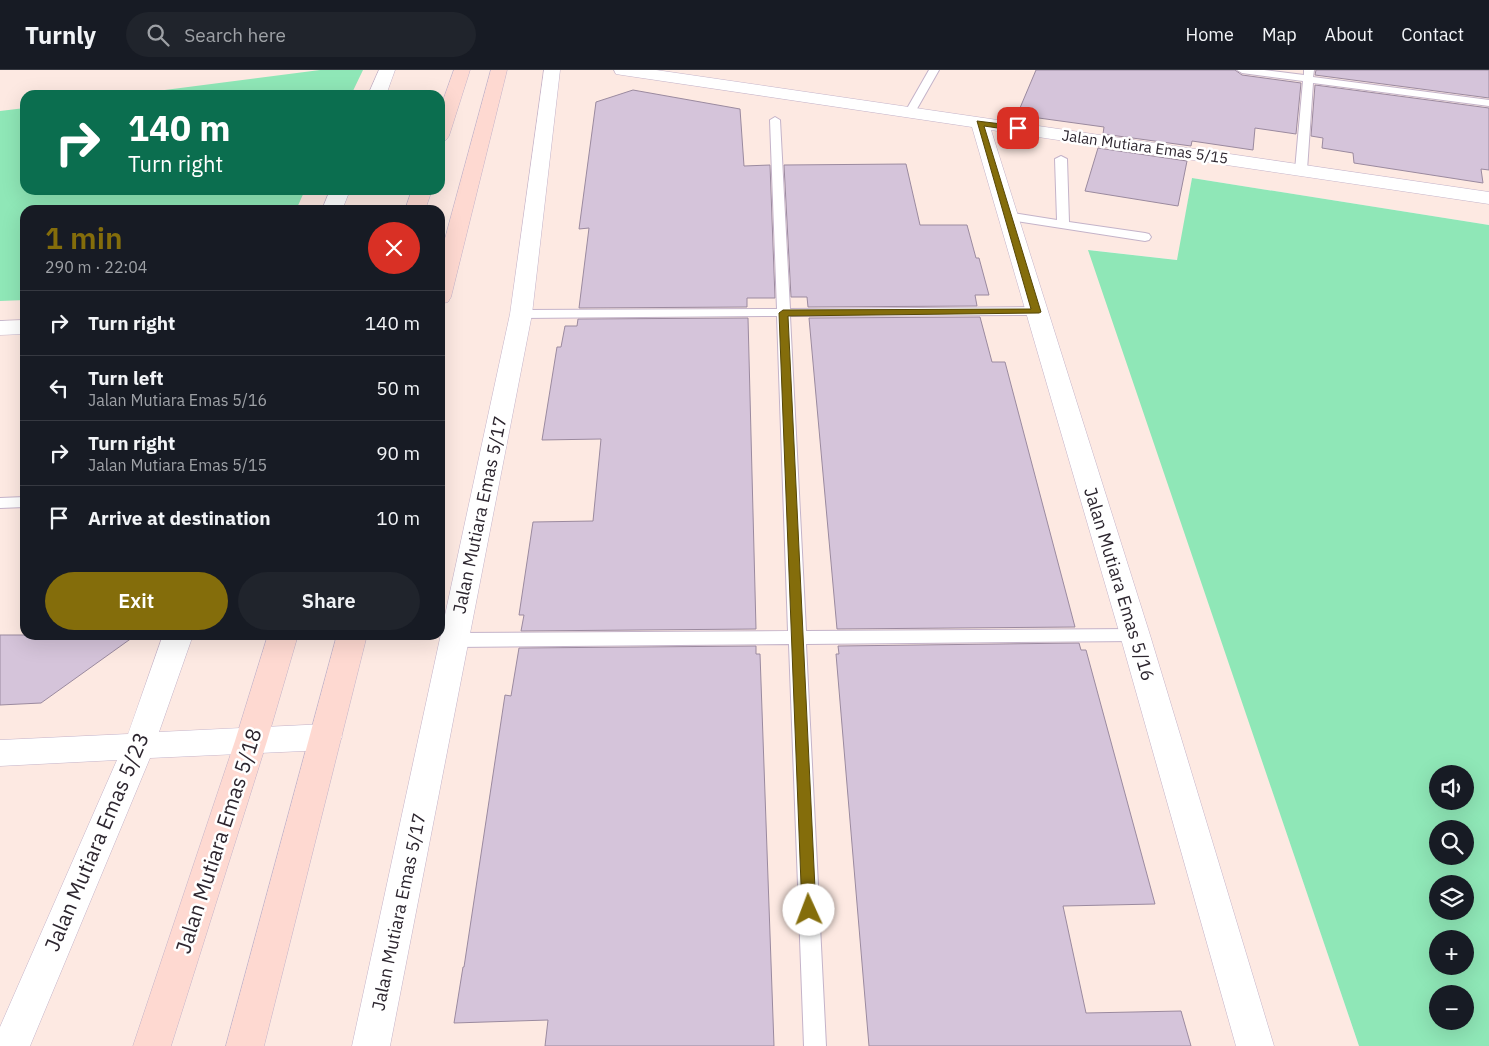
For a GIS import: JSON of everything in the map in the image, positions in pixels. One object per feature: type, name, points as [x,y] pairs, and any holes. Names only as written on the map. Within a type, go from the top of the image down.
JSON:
[{"type":"street","points":[[379,90],[387,70]]},
{"type":"street","points":[[445,121],[462,70]]},
{"type":"street","points":[[445,277],[499,70]]},
{"type":"street","name":"Jalan Mutiara Emas 5/17","points":[[371,1046],[521,314],[552,70]]},
{"type":"street","name":"Jalan Mutiara Emas 5/15","points":[[622,70],[1489,198]]},
{"type":"street","name":"Jalan Mutiara Emas 5/16","points":[[980,123],[1135,635],[1255,1046]]},
{"type":"street","points":[[0,328],[20,327]]},
{"type":"street","name":"Jalan Mutiara Emas 5/23","points":[[11,1046],[139,746],[176,640]]},
{"type":"street","name":"Jalan Mutiara Emas 5/18","points":[[152,1046],[251,741],[281,640]]},
{"type":"street","points":[[245,1046],[351,640]]},
{"type":"street","points":[[0,753],[326,737]]},
{"type":"lane","points":[[910,112],[934,70]]},
{"type":"lane","points":[[1242,70],[1309,74],[1489,102]]},
{"type":"lane","points":[[1301,170],[1309,74]]},
{"type":"lane","points":[[775,120],[815,1046]]},
{"type":"lane","points":[[1061,159],[1063,224]]},
{"type":"lane","points":[[1008,216],[1146,237]]},
{"type":"lane","points":[[521,314],[1036,312]]},
{"type":"lane","points":[[0,503],[20,502]]},
{"type":"lane","points":[[454,640],[1135,635]]},
{"type":"shaded area","points":[[0,70],[1489,70],[1489,225],[1192,178],[1178,260],[1089,250],[1359,1046],[0,1046]]},
{"type":"green space","points":[[320,70],[363,70],[353,90],[165,90]]},
{"type":"green space","points":[[20,109],[20,195],[303,195],[298,205],[20,205],[20,300],[0,301],[0,111]]},
{"type":"green space","points":[[1192,178],[1489,225],[1489,1046],[1359,1046],[1088,250],[1177,260]]},
{"type":"building","points":[[1036,70],[1235,70],[1242,75],[1301,83],[1296,134],[1255,128],[1253,150],[1192,141],[1191,146],[1103,134],[1104,127],[1017,115]]},
{"type":"building","points":[[1316,70],[1489,70],[1489,98],[1315,75]]},
{"type":"building","points":[[1315,85],[1489,108],[1489,170],[1481,169],[1483,183],[1354,163],[1353,153],[1322,148],[1323,138],[1311,136]]},
{"type":"building","points":[[633,90],[740,109],[744,166],[770,165],[775,298],[747,298],[747,307],[579,308],[589,228],[579,229],[596,102]]},
{"type":"building","points":[[1098,148],[1187,161],[1178,206],[1085,191]]},
{"type":"building","points":[[906,164],[920,225],[967,225],[976,258],[979,258],[989,295],[975,295],[977,306],[808,307],[807,297],[791,297],[784,165]]},
{"type":"building","points":[[980,317],[992,362],[1005,362],[1075,627],[837,629],[809,318]]},
{"type":"building","points":[[748,318],[756,629],[521,631],[524,615],[519,615],[533,522],[593,521],[601,439],[542,440],[557,347],[561,347],[565,326],[577,326],[578,319]]},
{"type":"building","points":[[0,635],[20,635],[20,640],[129,640],[41,703],[0,705]]},
{"type":"building","points":[[1079,643],[1081,650],[1086,650],[1155,904],[1063,906],[1086,1013],[1181,1011],[1191,1046],[869,1046],[836,654],[839,654],[838,646]]},
{"type":"building","points":[[756,646],[756,654],[760,654],[774,1046],[545,1046],[548,1020],[454,1023],[505,695],[511,696],[519,648]]},
{"type":"route","points":[[809,910],[783,313],[1036,312],[980,123],[1018,128]]}]
